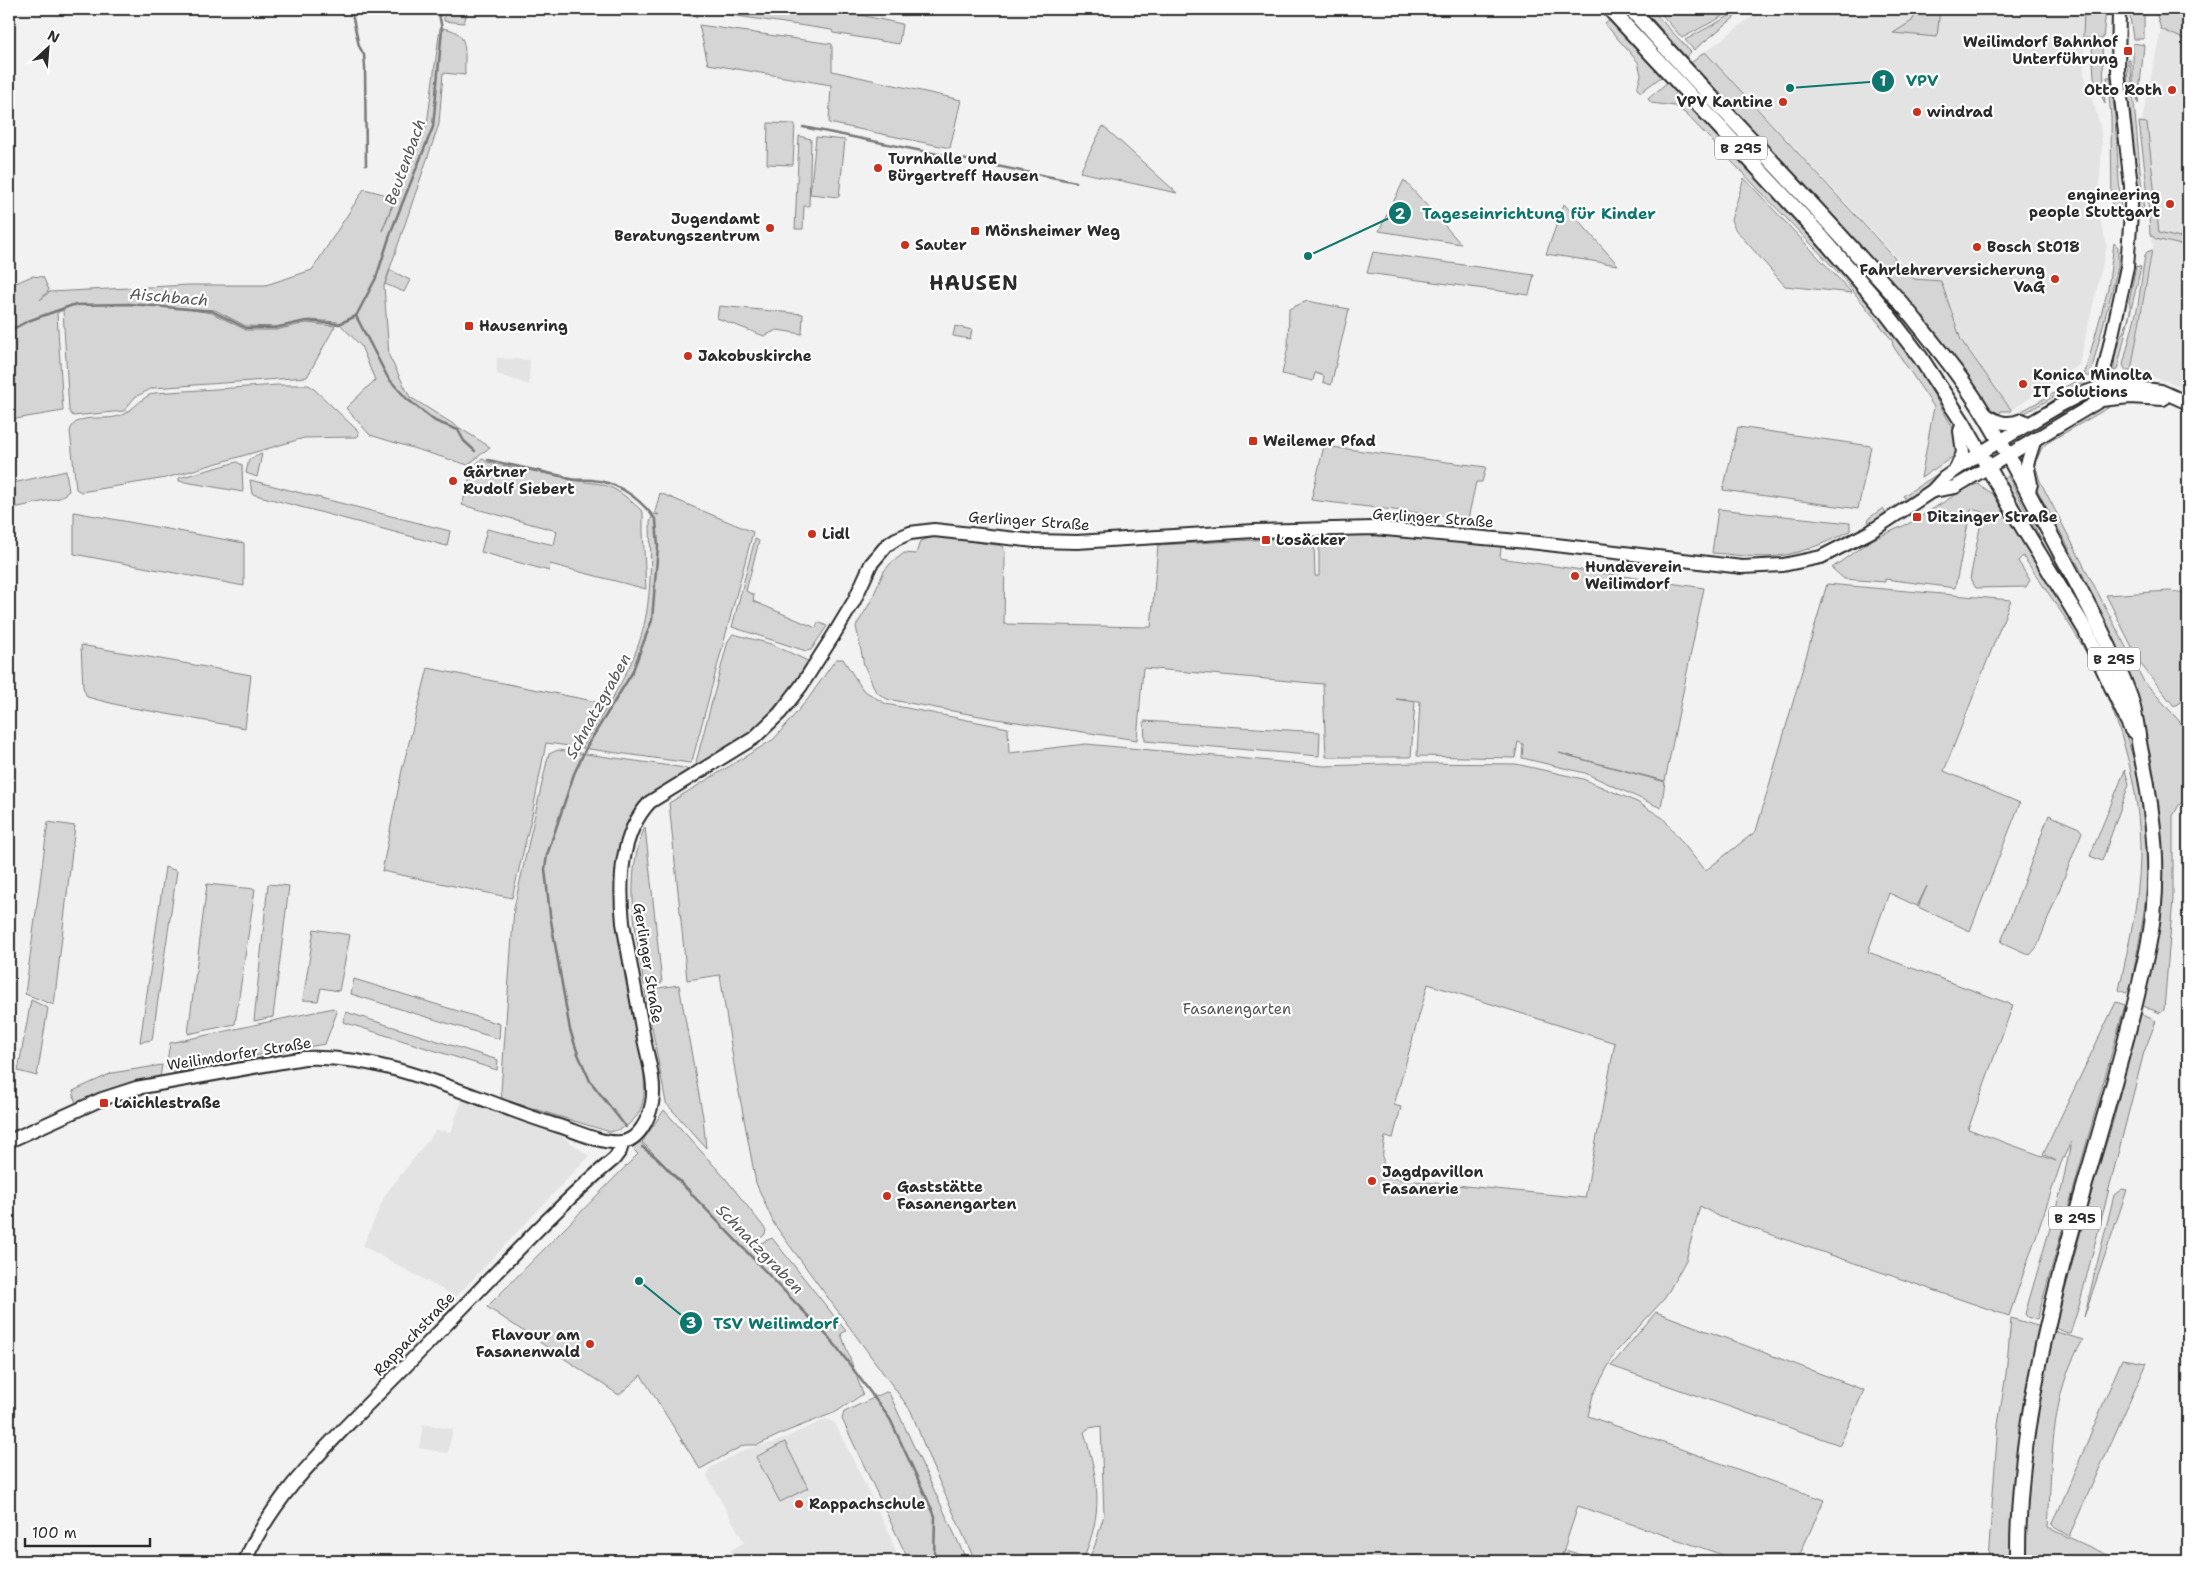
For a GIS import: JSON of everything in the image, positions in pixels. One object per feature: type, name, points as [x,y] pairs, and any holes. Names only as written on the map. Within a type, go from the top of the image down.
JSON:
[{"type":"main road","name":"B 295","points":[[1610,9],[1746,154],[1878,302],[1920,357],[1963,423],[2085,629],[2139,741]]},
{"type":"main road","name":"B 295","points":[[1630,9],[1828,222],[1916,321],[1985,414],[2101,631],[2121,676],[2137,721],[2153,816],[2156,863],[2153,920],[2140,982],[2073,1227],[2038,1364],[2023,1454],[2018,1561]]},
{"type":"main road","points":[[1640,9],[1652,33]]},
{"type":"main road","points":[[2119,9],[2118,71],[2131,186],[2131,213],[2126,266],[2101,394],[2186,402]]},
{"type":"main road","name":"Gerlinger Straße","points":[[623,1142],[630,1140],[640,1132],[652,1102],[650,1070],[622,923],[620,899],[622,871],[633,825],[640,812],[650,802],[727,757],[754,738],[780,713],[801,686],[833,636],[854,601],[871,564],[887,545],[896,539],[910,533],[934,530],[1026,540],[1078,542],[1254,532],[1374,528],[1539,543],[1708,563],[1762,567],[1790,564],[1829,553],[1884,524],[1932,491],[1944,478],[2029,423],[2069,401],[2101,394]]},
{"type":"main road","name":"Gerlinger Straße","points":[[1932,491],[1955,487],[1989,468],[2101,394]]},
{"type":"main road","points":[[1985,414],[1997,422],[2005,424],[2022,420],[2029,423]]},
{"type":"main road","points":[[1955,471],[1963,453],[1964,446],[1960,431],[1963,423]]},
{"type":"main road","points":[[2028,494],[2031,484],[2027,464],[2035,438]]},
{"type":"main road","name":"Weilimdorfer Straße","points":[[9,1141],[94,1102],[136,1088],[304,1058],[328,1057],[361,1061],[391,1068],[447,1085],[547,1123],[611,1142],[623,1142]]},
{"type":"main road","name":"Rappachstraße","points":[[245,1561],[253,1543],[270,1515],[288,1490],[325,1448],[551,1215],[614,1159],[620,1151],[623,1142]]},
{"type":"shaded area","points":[[1762,9],[2084,9],[2084,73],[2100,125],[2102,144],[2098,210],[2107,246],[2079,365],[2012,410],[1962,340],[1946,300],[1943,281],[1915,277],[1705,52]]},
{"type":"shaded area","points":[[2165,9],[2188,9],[2188,20]]},
{"type":"shaded area","points":[[2161,29],[2188,41],[2188,390],[2167,381],[2131,371],[2153,250],[2149,170],[2142,120]]},
{"type":"shaded area","points":[[497,358],[530,360],[529,385],[497,374]]},
{"type":"shaded area","points":[[463,1096],[558,1133],[589,1156],[456,1297],[363,1246],[385,1195],[436,1130],[451,1132]]},
{"type":"shaded area","name":"Rappachschule","points":[[826,1419],[835,1423],[889,1533],[899,1561],[738,1561],[730,1551],[744,1542],[707,1476],[710,1468],[744,1450],[776,1442]]},
{"type":"shaded area","points":[[423,1424],[453,1429],[448,1453],[419,1448]]},
{"type":"green space","points":[[444,9],[468,9],[464,23],[444,21]]},
{"type":"green space","points":[[639,9],[832,9],[902,24],[899,44],[833,33],[832,30],[696,10],[697,17]]},
{"type":"green space","points":[[1643,9],[1651,9],[1691,52],[1686,57]]},
{"type":"green space","points":[[1657,9],[1717,9],[1724,10],[1727,14],[1682,38]]},
{"type":"green space","points":[[1918,9],[1940,9],[1937,37],[1893,33],[1912,21]]},
{"type":"green space","points":[[2084,9],[2106,9],[2103,39],[2083,38]]},
{"type":"green space","points":[[2129,9],[2144,9],[2144,39],[2133,39]]},
{"type":"green space","points":[[2155,9],[2165,9],[2188,20],[2188,41],[2161,29]]},
{"type":"green space","points":[[1731,15],[1735,17],[1694,50],[1685,40]]},
{"type":"green space","points":[[1611,19],[1665,74],[1641,92],[1637,89],[1641,75],[1638,62],[1605,24]]},
{"type":"green space","points":[[699,25],[832,44],[832,71],[961,100],[950,148],[829,123],[831,85],[708,64]]},
{"type":"green space","points":[[440,28],[457,33],[461,37],[465,50],[465,75],[443,73],[439,124],[384,286],[389,356],[410,397],[490,447],[468,465],[370,435],[346,408],[375,380],[361,346],[338,322],[310,320],[275,327],[246,326],[215,310],[180,308],[212,313],[246,330],[276,330],[306,323],[335,326],[307,377],[153,388],[135,397],[124,411],[73,416],[69,411],[63,310],[57,313],[63,411],[9,420],[9,286],[32,276],[43,277],[49,290],[40,300],[49,292],[189,285],[266,285],[312,270],[364,189],[395,197],[382,231],[427,124]]},
{"type":"green space","points":[[2133,43],[2144,45],[2138,104],[2133,81]]},
{"type":"green space","points":[[2092,44],[2102,44],[2105,104],[2094,77]]},
{"type":"green space","points":[[1705,52],[1914,279],[1941,281],[1961,340],[2012,411],[2001,411],[1998,417],[1991,413],[1701,81],[1691,63]]},
{"type":"green space","points":[[2128,59],[2130,60],[2144,212],[2138,211],[2127,85]]},
{"type":"green space","points":[[2107,77],[2111,77],[2121,212],[2112,212],[2111,117]]},
{"type":"green space","points":[[1670,80],[1849,276],[1910,354],[1956,433],[1958,457],[1954,456],[1921,478],[1934,407],[1893,346],[1892,340],[1837,271],[1686,114],[1675,106],[1651,103],[1648,99]]},
{"type":"green space","points":[[2139,122],[2147,123],[2159,233],[2180,238],[2183,229],[2188,232],[2187,241],[2181,245],[2156,239],[2150,234],[2147,187]]},
{"type":"green space","points":[[768,123],[795,124],[793,165],[767,164]]},
{"type":"green space","points":[[1103,126],[1177,193],[1080,172]]},
{"type":"green space","points":[[799,136],[811,139],[809,206],[804,206],[803,229],[795,229]]},
{"type":"green space","points":[[816,137],[845,140],[839,197],[810,194]]},
{"type":"green space","points":[[1744,178],[1852,293],[1785,286],[1735,229],[1731,220]]},
{"type":"green space","points":[[1404,180],[1461,244],[1379,231]]},
{"type":"green space","points":[[1564,204],[1618,265],[1546,254]]},
{"type":"green space","points":[[2114,243],[2118,247],[2118,267],[2090,376],[2084,376],[2108,289]]},
{"type":"green space","points":[[2152,250],[2131,371],[2126,371],[2123,365],[2138,305],[2145,255]]},
{"type":"green space","points":[[1373,252],[1534,275],[1529,295],[1367,273]]},
{"type":"green space","points":[[2136,266],[2141,267],[2117,370],[2114,371],[2117,347],[2130,312],[2129,302]]},
{"type":"green space","points":[[390,270],[410,280],[404,292],[385,284]]},
{"type":"green space","points":[[1307,301],[1349,309],[1331,385],[1323,382],[1324,376],[1315,373],[1313,381],[1282,374],[1288,346],[1289,309]]},
{"type":"green space","points":[[719,306],[803,314],[802,334],[777,330],[764,336],[717,318]]},
{"type":"green space","points":[[955,326],[972,330],[970,339],[953,336]]},
{"type":"green space","points":[[2087,381],[2084,385],[2075,385],[2023,414],[2022,411],[2074,382]]},
{"type":"green space","points":[[278,385],[308,385],[312,387],[358,431],[359,435],[357,437],[304,438],[166,478],[81,492],[76,489],[70,431],[77,422],[89,418],[109,418],[121,415],[154,393]]},
{"type":"green space","points":[[2087,397],[2088,400],[2017,444],[2016,442]]},
{"type":"green space","points":[[2120,401],[2047,443],[2042,448],[2037,459],[2033,458],[2039,443],[2098,408]]},
{"type":"green space","points":[[1738,427],[1871,446],[1858,509],[1723,490]]},
{"type":"green space","points":[[1324,446],[1486,467],[1482,482],[1476,482],[1468,519],[1311,500]]},
{"type":"green space","points":[[262,454],[257,477],[246,473],[249,459]]},
{"type":"green space","points":[[482,458],[487,462],[604,485],[625,496],[643,512],[646,589],[550,564],[549,571],[481,552],[487,529],[554,545],[557,531],[462,505],[473,467]]},
{"type":"green space","points":[[237,462],[242,465],[243,492],[179,481],[179,478]]},
{"type":"green space","points":[[1955,463],[1950,470],[1907,501],[1903,496]]},
{"type":"green space","points":[[2030,464],[2035,464],[2040,481],[2143,680],[2188,731],[2188,797],[2179,805],[2173,816],[2173,899],[2164,1010],[2160,1013],[2141,1005],[2151,966],[2161,888],[2159,810],[2145,733],[2125,672],[2099,616],[2082,573],[2032,480]]},
{"type":"green space","points":[[66,471],[69,491],[60,498],[9,509],[9,484]]},
{"type":"green space","points":[[2008,476],[2058,572],[2081,606],[2104,651],[2002,481]]},
{"type":"green space","points":[[250,480],[450,531],[447,546],[252,494]]},
{"type":"green space","points":[[1978,484],[1996,496],[2075,624],[2098,668],[2118,713],[2134,760],[2144,809],[2148,875],[2130,990],[2126,993],[2119,990],[2135,908],[2140,858],[2139,830],[2132,775],[2116,721],[2095,669],[2075,633],[2023,556],[2018,561],[2030,580],[2026,587],[1976,588],[1970,579],[1983,512],[1971,509],[1955,588],[1885,579],[1885,582],[1844,579],[1832,568],[1871,540],[1910,523],[1968,487]]},
{"type":"green space","points":[[660,493],[753,532],[690,763],[582,748],[622,682],[640,640],[649,596],[650,522],[653,514],[659,515],[655,512]]},
{"type":"green space","points":[[1883,508],[1887,515],[1876,522],[1868,522],[1869,518]]},
{"type":"green space","points":[[1718,509],[1850,523],[1850,531],[1810,548],[1777,556],[1759,557],[1712,553]]},
{"type":"green space","points":[[74,512],[244,543],[244,586],[74,554]]},
{"type":"green space","points":[[1431,532],[1502,539],[1500,558],[1704,588],[1665,781],[1559,753],[1665,782],[1661,808],[1585,773],[1522,758],[1523,744],[1518,742],[1515,758],[1417,756],[1420,701],[1396,699],[1415,702],[1411,757],[1326,757],[1323,684],[1143,668],[1137,740],[996,719],[887,699],[876,692],[864,665],[856,626],[870,603],[884,571],[890,564],[904,553],[916,554],[920,541],[934,537],[1003,546],[1005,552],[1004,624],[1151,627],[1158,545],[1311,537],[1314,541],[1315,576],[1319,576],[1319,539],[1322,535]]},
{"type":"green space","points":[[755,539],[759,541],[746,591],[754,595],[753,601],[816,628],[818,622],[827,626],[811,650],[806,651],[732,627]]},
{"type":"green space","name":"Fasanengarten","points":[[1827,584],[2011,600],[1944,771],[2020,803],[1970,931],[1918,907],[1927,886],[1917,906],[1889,893],[1868,952],[2013,1005],[1968,1129],[2056,1161],[2043,1154],[2116,1002],[2125,1005],[2037,1320],[2027,1317],[2025,1314],[2062,1187],[2071,1142],[2061,1163],[2009,1316],[1720,1217],[1700,1206],[1686,1260],[1665,1298],[1615,1353],[1593,1395],[1588,1416],[1824,1500],[1797,1561],[1741,1561],[1578,1506],[1560,1561],[1088,1561],[1104,1515],[1101,1426],[1089,1428],[1084,1432],[1093,1466],[1097,1497],[1094,1527],[1082,1561],[975,1561],[931,1463],[911,1411],[774,1224],[756,1183],[735,1071],[720,975],[687,980],[669,803],[774,739],[808,699],[836,659],[843,659],[863,690],[886,704],[1008,728],[1009,753],[1086,744],[1324,766],[1414,763],[1516,764],[1583,779],[1637,802],[1663,818],[1705,871],[1756,831]],"holes":[[[1428,984],[1615,1043],[1585,1198],[1396,1179],[1384,1165],[1385,1137],[1393,1138],[1401,1107],[1394,1105]]]},
{"type":"green space","points":[[2169,591],[2188,593],[2188,686],[2182,701],[2174,706],[2140,663],[2106,595]]},
{"type":"green space","points":[[733,634],[771,644],[808,661],[791,688],[753,732],[698,766],[696,762],[728,641]]},
{"type":"green space","points":[[81,645],[251,675],[245,728],[122,706],[87,697],[83,687]]},
{"type":"green space","points":[[428,668],[603,703],[577,747],[546,743],[532,815],[512,898],[382,871],[402,770]]},
{"type":"green space","points":[[1144,721],[1320,732],[1319,756],[1145,741]]},
{"type":"green space","points":[[558,750],[685,768],[690,772],[661,787],[642,802],[624,832],[617,859],[615,889],[617,920],[642,1062],[644,1097],[640,1111],[634,1120],[621,1129],[610,1132],[502,1099],[514,908],[547,761],[549,754]]},
{"type":"green space","points":[[2125,770],[2129,784],[2102,861],[2090,856]]},
{"type":"green space","points":[[2049,815],[2079,828],[2082,832],[2037,947],[2030,955],[2001,942]]},
{"type":"green space","points":[[48,822],[75,826],[54,1005],[25,994]]},
{"type":"green space","points":[[645,827],[662,983],[644,985],[635,925],[633,885],[638,846]]},
{"type":"green space","points":[[165,867],[177,871],[152,1040],[140,1042]]},
{"type":"green space","points":[[207,884],[255,889],[235,1024],[188,1034]]},
{"type":"green space","points":[[268,884],[289,886],[273,1017],[254,1021]]},
{"type":"green space","points":[[314,929],[350,935],[339,991],[321,988],[318,1001],[303,1000]]},
{"type":"green space","points":[[354,979],[500,1024],[499,1039],[351,994]]},
{"type":"green space","points":[[679,985],[703,1117],[706,1148],[666,1103],[645,990]]},
{"type":"green space","points":[[31,1000],[48,1008],[37,1076],[18,1071]]},
{"type":"green space","points":[[333,1008],[337,1012],[325,1044],[248,1057],[178,1072],[171,1072],[166,1068],[170,1043]]},
{"type":"green space","points":[[346,1012],[498,1060],[497,1070],[343,1022]]},
{"type":"green space","points":[[2139,1013],[2156,1021],[2144,1052],[2079,1306],[2070,1334],[2055,1328],[2093,1186],[2114,1118]]},
{"type":"green space","points":[[162,1065],[160,1078],[76,1105],[73,1091],[112,1073]]},
{"type":"green space","points":[[664,1110],[726,1179],[766,1230],[765,1234],[752,1247],[772,1238],[846,1331],[841,1334],[863,1394],[836,1412],[758,1445],[744,1445],[700,1469],[641,1375],[619,1395],[487,1307],[638,1154],[632,1148],[640,1142],[692,1192],[642,1142]]},
{"type":"green space","points":[[2122,1189],[2127,1190],[2084,1317],[2114,1195]]},
{"type":"green space","points":[[1656,1312],[1864,1390],[1840,1445],[1611,1366]]},
{"type":"green space","points":[[2011,1318],[2083,1340],[2072,1362],[2058,1407],[2052,1455],[2048,1528],[2110,1556],[2107,1561],[1988,1561],[1998,1425],[2006,1374]]},
{"type":"green space","points":[[2122,1359],[2147,1363],[2069,1536],[2052,1526]]},
{"type":"green space","points":[[886,1392],[889,1393],[967,1561],[909,1561],[842,1419],[844,1412]]},
{"type":"green space","points":[[785,1442],[808,1488],[780,1502],[756,1457]]},
{"type":"green space","points":[[1565,1550],[1602,1561],[1561,1561]]},
{"type":"waterway","points":[[351,9],[359,46],[364,55],[366,165]]},
{"type":"waterway","name":"Beutenbach","points":[[356,316],[376,278],[392,229],[433,127],[442,29],[438,9]]},
{"type":"waterway","points":[[803,127],[1076,182]]},
{"type":"waterway","name":"Aischbach","points":[[9,331],[28,321],[73,305],[130,304],[212,311],[246,328],[275,328],[306,321],[339,324],[356,316]]},
{"type":"waterway","name":"Schnatzgraben","points":[[356,316],[388,378],[407,399],[435,421],[458,430],[464,441],[475,451]]},
{"type":"waterway","name":"Schnatzgraben","points":[[488,460],[570,479],[602,481],[611,484],[636,499],[656,520],[658,546],[652,620],[632,673],[587,746],[574,774],[547,855],[545,869],[550,915],[570,1030],[590,1081],[626,1127]]},
{"type":"waterway","name":"Schnatzgraben","points":[[642,1147],[657,1158],[833,1342],[890,1419],[935,1516],[934,1561]]},
{"type":"railway","points":[[2174,9],[2188,16]]},
{"type":"place","name":"Weilimdorf Bahnhof Unterführung","points":[[2128,51]]},
{"type":"place","name":"VPV","points":[[1790,88]]},
{"type":"place","name":"Otto Roth","points":[[2172,90]]},
{"type":"place","name":"VPV Kantine","points":[[1783,102]]},
{"type":"place","name":"windrad","points":[[1917,112]]},
{"type":"place","name":"Turnhalle und Bürgertreff Hausen","points":[[878,168]]},
{"type":"place","name":"engineering people Stuttgart","points":[[2170,204]]},
{"type":"place","name":"Jugendamt Beratungszentrum","points":[[770,228]]},
{"type":"place","name":"Mönsheimer Weg","points":[[975,231]]},
{"type":"place","name":"Sauter","points":[[905,245]]},
{"type":"place","name":"Bosch St018","points":[[1977,247]]},
{"type":"place","name":"Tageseinrichtung für Kinder","points":[[1308,256]]},
{"type":"place","name":"Fahrlehrerversicherung VaG","points":[[2055,279]]},
{"type":"place","name":"Hausenring","points":[[469,326]]},
{"type":"place","name":"Jakobuskirche","points":[[688,356]]},
{"type":"place","name":"Konica Minolta IT Solutions","points":[[2023,384]]},
{"type":"place","name":"Weilemer Pfad","points":[[1253,441]]},
{"type":"place","name":"Gärtner Rudolf Siebert","points":[[453,481]]},
{"type":"place","name":"Ditzinger Straße","points":[[1917,517]]},
{"type":"place","name":"Lidl","points":[[812,534]]},
{"type":"place","name":"Losäcker","points":[[1266,540]]},
{"type":"place","name":"Hundeverein Weilimdorf","points":[[1575,576]]},
{"type":"place","name":"Laichlestraße","points":[[104,1103]]},
{"type":"place","name":"Jagdpavillon Fasanerie","points":[[1372,1181]]},
{"type":"place","name":"Gaststätte Fasanengarten","points":[[887,1196]]},
{"type":"place","name":"TSV Weilimdorf","points":[[639,1281]]},
{"type":"place","name":"Flavour am Fasanenwald","points":[[590,1344]]},
{"type":"place","name":"Rappachschule","points":[[799,1504]]},
{"type":"district","name":"HAUSEN","points":[[974,283]]}]
